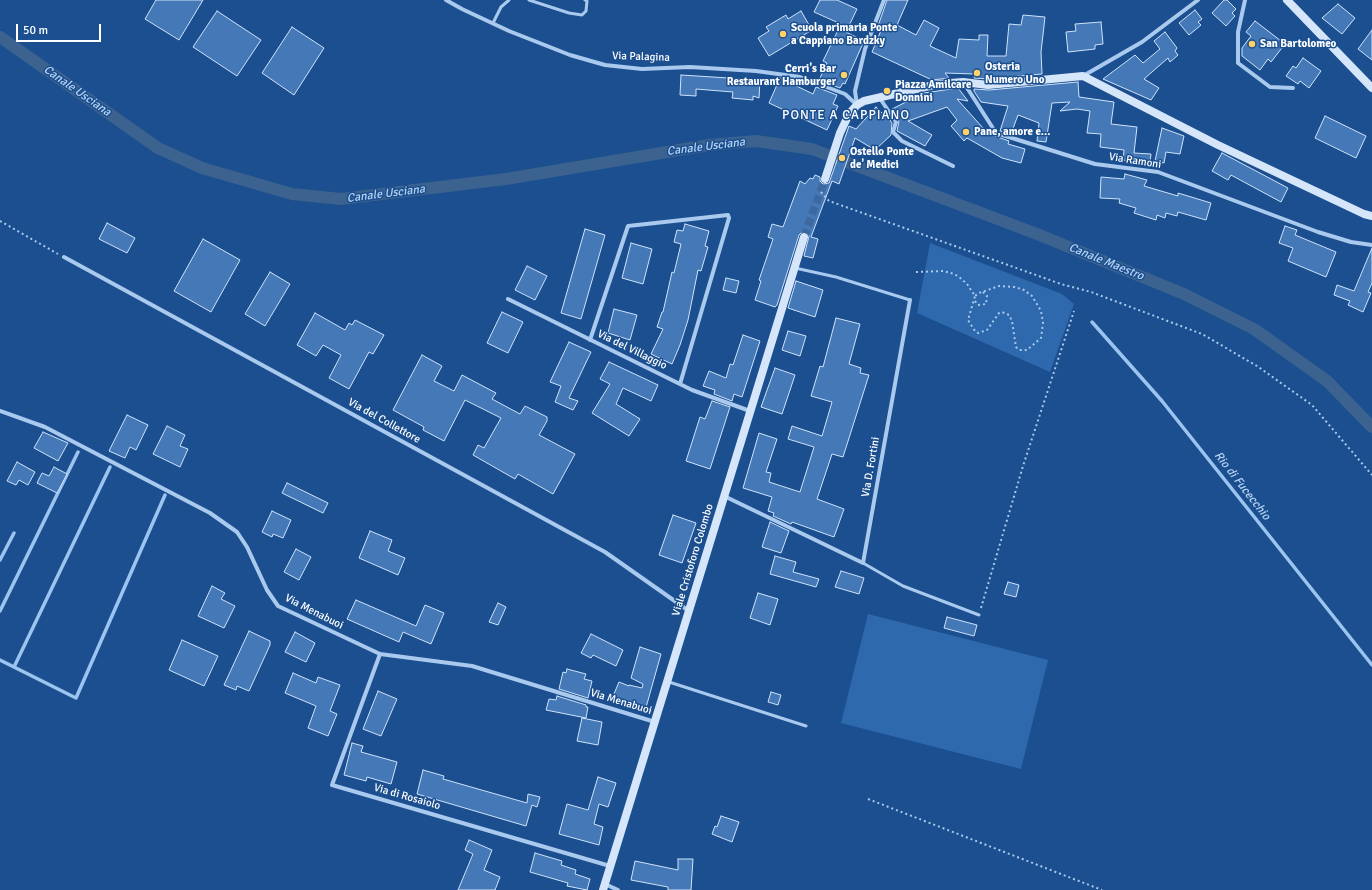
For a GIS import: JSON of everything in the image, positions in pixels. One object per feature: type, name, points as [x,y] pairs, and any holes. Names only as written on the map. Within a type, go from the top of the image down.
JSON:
[{"type":"street","name":"Via Palagina","points":[[446,0],[493,24],[570,55],[605,65],[642,68],[690,67],[756,71],[800,77],[846,94],[857,105]]},
{"type":"street","points":[[857,105],[854,91],[865,48],[884,0]]},
{"type":"street","points":[[825,179],[840,133],[857,105],[864,100],[938,84],[963,82],[988,85],[1083,76],[1142,42],[1198,0]]},
{"type":"street","points":[[1245,0],[1238,32],[1238,63],[1270,87],[1293,88]]},
{"type":"street","points":[[1287,0],[1372,88]]},
{"type":"street","points":[[1083,76],[1218,145],[1364,214],[1372,216]]},
{"type":"street","name":"Via Ramoni","points":[[963,82],[996,133],[1095,164],[1158,172],[1318,232],[1351,242],[1372,246]]},
{"type":"street","points":[[879,97],[896,122],[892,132],[902,141],[953,166]]},
{"type":"street","points":[[590,340],[628,226],[728,215],[729,218],[680,384]]},
{"type":"street","name":"Viale Cristoforo Colombo","points":[[604,887],[804,237]]},
{"type":"street","name":"Via del Collettore","points":[[64,257],[605,552],[689,611]]},
{"type":"street","name":"Via del Villaggio","points":[[508,299],[680,384],[750,411]]},
{"type":"street","name":"Via D. Fortini","points":[[863,563],[910,300]]},
{"type":"street","name":"Via Menabuoi","points":[[0,411],[45,427],[210,513],[237,532],[248,547],[267,590],[278,606],[380,654],[472,666],[655,722]]},
{"type":"street","points":[[724,496],[863,563]]},
{"type":"street","name":"Via di Rosaiolo","points":[[380,654],[332,784],[610,866]]},
{"type":"street","points":[[604,887],[618,890]]},
{"type":"lane","points":[[493,24],[502,7],[509,0]]},
{"type":"lane","points":[[529,0],[569,13],[582,15],[586,11],[587,1],[585,0]]},
{"type":"lane","name":"Via D. Fortini","points":[[794,268],[836,277],[910,300]]},
{"type":"lane","points":[[863,563],[903,586],[979,615]]},
{"type":"lane","points":[[667,682],[806,726]]},
{"type":"path","points":[[821,192],[829,201],[1061,284],[1092,292],[1202,334],[1257,366],[1312,405],[1372,475]]},
{"type":"path","points":[[0,221],[64,257]]},
{"type":"path","points":[[916,272],[943,271],[958,276],[967,284],[975,296],[975,301],[968,320],[978,333],[987,330],[999,313],[1006,312],[1012,321],[1016,347],[1019,350],[1027,350],[1038,341],[1043,334],[1042,311],[1032,296],[1024,290],[1009,286],[999,286],[975,296]]},
{"type":"path","points":[[975,301],[978,305],[986,304],[988,296],[983,292]]},
{"type":"path","points":[[979,615],[1023,466],[1074,311]]},
{"type":"path","points":[[868,799],[1102,890]]},
{"type":"shaded area","points":[[930,243],[1062,294],[1074,304],[1050,372],[917,313]]},
{"type":"shaded area","points":[[868,614],[1048,660],[1021,769],[841,723]]},
{"type":"building","points":[[156,0],[203,0],[179,40],[145,19]]},
{"type":"building","points":[[820,0],[837,0],[857,9],[846,32],[864,41],[845,84],[843,83],[840,88],[819,80],[827,63],[823,61],[841,24],[814,12]]},
{"type":"building","points":[[887,0],[908,0],[897,25],[916,35],[924,20],[939,28],[930,46],[956,58],[959,39],[979,40],[979,35],[988,35],[987,56],[1006,56],[1009,24],[1021,25],[1023,15],[1045,17],[1041,52],[1042,74],[988,79],[974,78],[975,74],[945,73],[949,78],[932,80],[872,52],[882,28],[878,26]]},
{"type":"building","points":[[1224,0],[1227,0],[1236,9],[1232,13],[1235,16],[1226,26],[1212,13]]},
{"type":"building","points":[[1338,4],[1355,18],[1342,34],[1322,18]]},
{"type":"building","points":[[1195,10],[1202,19],[1198,22],[1201,25],[1189,35],[1179,23]]},
{"type":"building","points":[[217,11],[261,40],[237,76],[193,47]]},
{"type":"building","name":"Scuola primaria Ponte a Cappiano Bardzky","points":[[801,11],[812,30],[769,56],[758,38],[769,31],[766,27],[786,15],[788,19]]},
{"type":"building","points":[[1255,21],[1285,44],[1271,62],[1268,59],[1260,70],[1242,56],[1242,48],[1251,36],[1246,32]]},
{"type":"building","points":[[1101,22],[1103,44],[1095,45],[1095,49],[1068,52],[1066,32],[1076,31],[1075,24]]},
{"type":"building","points":[[292,27],[324,48],[294,95],[262,73]]},
{"type":"building","points":[[1372,30],[1372,60],[1358,49]]},
{"type":"building","points":[[1165,32],[1177,48],[1175,51],[1178,55],[1170,62],[1168,58],[1144,79],[1159,88],[1151,100],[1103,79],[1135,55],[1143,63],[1160,49],[1154,41]]},
{"type":"building","points":[[1303,58],[1321,71],[1309,88],[1300,81],[1298,84],[1286,76],[1293,66],[1296,68]]},
{"type":"building","points":[[681,75],[760,80],[759,98],[753,96],[753,100],[732,98],[733,92],[696,89],[696,96],[680,95]]},
{"type":"building","points":[[780,78],[813,94],[816,87],[837,95],[833,104],[838,106],[827,130],[769,103]]},
{"type":"building","points":[[1078,82],[1079,97],[1114,102],[1111,124],[1137,127],[1134,153],[1151,154],[1150,163],[1123,160],[1124,150],[1100,147],[1101,134],[1087,133],[1090,111],[1077,109],[1060,111],[1070,102],[1052,103],[1046,142],[1037,141],[1039,123],[1018,115],[1011,134],[1000,131],[1008,106],[981,102],[974,91],[974,89],[989,90]]},
{"type":"building","points":[[958,88],[968,101],[957,99],[983,128],[995,136],[1009,141],[1008,144],[1025,149],[1021,163],[1002,158],[967,138],[964,141],[951,126],[957,120],[947,107],[908,121],[932,135],[925,146],[897,131],[899,121],[892,109],[924,93]]},
{"type":"building","points":[[876,107],[883,114],[885,113],[892,123],[891,135],[875,150],[855,138],[839,184],[832,181],[811,237],[818,239],[813,258],[804,256],[809,236],[808,233],[802,232],[799,235],[777,305],[775,307],[755,300],[761,281],[759,280],[773,239],[768,237],[772,224],[783,227],[800,181],[805,184],[810,178],[813,179],[815,175],[820,177],[820,181],[823,184],[829,183],[849,126],[856,129]]},
{"type":"building","points":[[1325,116],[1366,136],[1356,158],[1315,138]]},
{"type":"building","points":[[1162,128],[1184,136],[1180,154],[1166,152],[1164,163],[1155,161]]},
{"type":"building","points":[[1222,153],[1288,188],[1281,202],[1231,175],[1228,180],[1212,171]]},
{"type":"building","points":[[1125,174],[1147,180],[1144,186],[1178,196],[1178,193],[1211,203],[1206,220],[1178,212],[1177,216],[1166,213],[1165,218],[1157,215],[1156,220],[1134,213],[1136,208],[1119,203],[1120,199],[1100,198],[1101,177],[1124,179]]},
{"type":"building","points":[[107,223],[135,238],[127,253],[99,239]]},
{"type":"building","points":[[685,224],[709,231],[705,246],[708,247],[701,271],[698,270],[688,320],[672,364],[651,354],[663,329],[657,327],[663,312],[672,272],[674,273],[681,244],[674,242],[677,230],[683,231]]},
{"type":"building","points":[[1285,226],[1297,230],[1295,235],[1336,252],[1326,277],[1288,261],[1293,248],[1279,243]]},
{"type":"building","points":[[585,229],[605,235],[581,319],[561,313]]},
{"type":"building","points":[[203,239],[240,260],[211,312],[174,291]]},
{"type":"building","points":[[631,243],[652,249],[643,284],[622,278]]},
{"type":"building","points":[[1372,248],[1372,283],[1368,292],[1371,293],[1363,312],[1348,305],[1350,301],[1334,295],[1337,285],[1354,291]]},
{"type":"building","points":[[527,266],[547,276],[535,300],[515,290]]},
{"type":"building","points":[[270,272],[290,284],[265,326],[245,314]]},
{"type":"building","points":[[726,278],[739,281],[736,293],[723,290]]},
{"type":"building","points":[[796,281],[823,290],[815,317],[788,308]]},
{"type":"building","points":[[614,309],[637,315],[630,340],[608,333]]},
{"type":"building","points":[[502,312],[523,322],[508,353],[487,343]]},
{"type":"building","points":[[315,313],[345,330],[349,323],[352,325],[355,320],[384,335],[373,354],[369,352],[349,389],[329,378],[341,355],[323,345],[316,356],[297,345]]},
{"type":"building","points":[[836,318],[860,324],[849,364],[861,368],[860,373],[869,375],[843,457],[832,454],[817,499],[844,509],[834,537],[792,522],[791,524],[773,516],[774,513],[768,511],[772,497],[743,488],[759,433],[777,439],[766,472],[771,473],[769,482],[800,492],[814,447],[788,439],[792,426],[822,436],[832,402],[811,396],[820,366],[823,367]]},
{"type":"building","points":[[788,331],[806,336],[800,356],[782,350]]},
{"type":"building","points":[[743,335],[760,341],[742,397],[734,394],[732,401],[714,394],[715,390],[703,386],[709,371],[726,378],[730,364],[733,365]]},
{"type":"building","points":[[569,342],[591,352],[569,398],[578,401],[573,410],[555,402],[561,386],[550,382]]},
{"type":"building","points":[[422,355],[442,366],[434,381],[454,391],[462,375],[496,393],[492,399],[520,414],[525,406],[547,417],[547,421],[539,435],[575,454],[553,494],[518,474],[515,479],[473,455],[478,445],[484,448],[501,418],[465,400],[444,441],[423,430],[424,427],[393,410]]},
{"type":"building","points":[[609,362],[658,385],[651,401],[623,388],[616,404],[640,419],[629,436],[592,413],[610,384],[600,379]]},
{"type":"building","points":[[775,368],[795,375],[782,414],[761,407]]},
{"type":"building","points":[[712,401],[730,407],[710,469],[686,461],[700,417],[705,419]]},
{"type":"building","points":[[127,415],[148,425],[136,450],[130,447],[125,458],[109,451]]},
{"type":"building","points":[[167,426],[185,435],[180,446],[188,449],[180,467],[153,454]]},
{"type":"building","points":[[43,432],[68,443],[58,461],[34,448]]},
{"type":"building","points":[[17,462],[35,472],[28,485],[19,480],[16,485],[7,481]]},
{"type":"building","points":[[54,467],[67,474],[57,493],[37,483],[42,473],[49,476]]},
{"type":"building","points":[[287,483],[328,503],[323,513],[282,493]]},
{"type":"building","points":[[272,511],[291,520],[283,538],[273,534],[272,537],[262,532]]},
{"type":"building","points":[[673,515],[696,523],[682,563],[659,555]]},
{"type":"building","points":[[770,522],[789,531],[781,553],[762,547]]},
{"type":"building","points":[[370,531],[392,540],[388,551],[405,558],[398,575],[359,558]]},
{"type":"building","points":[[296,549],[311,557],[299,580],[284,572]]},
{"type":"building","points":[[775,556],[796,562],[793,572],[819,579],[816,587],[770,574]]},
{"type":"building","points":[[841,571],[864,578],[859,594],[835,587]]},
{"type":"building","points":[[1008,582],[1019,585],[1016,597],[1004,594]]},
{"type":"building","points":[[212,586],[225,593],[221,599],[235,606],[224,628],[198,616]]},
{"type":"building","points":[[758,593],[778,599],[770,625],[750,618]]},
{"type":"building","points":[[356,600],[416,626],[425,605],[444,613],[431,644],[403,632],[399,642],[347,619]]},
{"type":"building","points":[[498,603],[506,607],[498,625],[489,622]]},
{"type":"building","points":[[947,617],[977,625],[974,636],[944,628]]},
{"type":"building","points":[[249,631],[270,641],[270,645],[249,691],[237,686],[236,690],[224,685]]},
{"type":"building","points":[[295,632],[315,643],[306,662],[285,652]]},
{"type":"building","points":[[591,634],[623,650],[616,666],[593,655],[591,658],[581,653]]},
{"type":"building","points":[[182,640],[218,656],[204,686],[169,670]]},
{"type":"building","points":[[640,647],[661,654],[645,711],[611,701],[619,682],[629,686],[642,688],[643,684],[631,678]]},
{"type":"building","points":[[567,669],[586,674],[584,679],[592,681],[588,698],[559,689],[563,672],[566,673]]},
{"type":"building","points":[[293,673],[316,683],[318,677],[340,685],[330,711],[337,714],[328,736],[308,728],[316,706],[285,693]]},
{"type":"building","points":[[378,691],[397,699],[381,736],[363,729]]},
{"type":"building","points":[[771,692],[781,695],[778,705],[768,702]]},
{"type":"building","points":[[557,696],[586,705],[586,707],[588,707],[586,718],[546,710],[549,699],[556,700]]},
{"type":"building","points":[[582,718],[602,722],[598,745],[577,741]]},
{"type":"building","points":[[352,743],[363,746],[361,752],[397,762],[391,784],[367,777],[366,781],[344,775]]},
{"type":"building","points":[[423,770],[444,776],[443,779],[527,803],[528,794],[540,797],[537,807],[532,805],[526,826],[417,794]]},
{"type":"building","points":[[598,777],[616,783],[608,807],[599,804],[594,824],[603,827],[599,845],[559,834],[567,804],[588,810]]},
{"type":"building","points":[[721,816],[739,822],[732,842],[712,834],[715,826],[717,827]]},
{"type":"building","points":[[469,840],[492,850],[484,870],[500,877],[495,890],[458,890],[473,854],[465,850]]},
{"type":"building","points":[[535,853],[562,861],[561,865],[576,870],[575,874],[590,879],[587,890],[567,886],[568,883],[530,872]]},
{"type":"building","points":[[678,859],[693,859],[691,890],[668,890],[668,887],[631,880],[635,861],[678,870]]},
{"type":"waterway","name":"Canale Usciana","points":[[0,37],[158,148],[202,168],[292,194],[341,199],[506,179],[709,145],[756,141],[812,149],[1037,234],[1184,294],[1254,329],[1327,381],[1372,427]]},
{"type":"waterway","name":"Rio di Fucecchio","points":[[1092,322],[1162,401],[1372,665]]},
{"type":"waterway","points":[[0,611],[78,452]]},
{"type":"waterway","points":[[14,667],[110,467]]},
{"type":"waterway","points":[[0,660],[76,698],[165,495]]},
{"type":"waterway","points":[[0,560],[14,533]]},
{"type":"tunnel","points":[[804,237],[825,179]]},
{"type":"place","name":"Scuola primaria Ponte a Cappiano Bardzky","points":[[783,34]]},
{"type":"place","name":"San Bartolomeo","points":[[1252,44]]},
{"type":"place","name":"Osteria Numero Uno","points":[[977,73]]},
{"type":"place","name":"Cerri's Bar Restaurant Hamburger","points":[[844,75]]},
{"type":"place","name":"Piazza Amilcare Donnini","points":[[887,91]]},
{"type":"place","name":"Pane, amore e...","points":[[966,132]]},
{"type":"place","name":"Ostello Ponte de' Medici","points":[[842,158]]},
{"type":"district","name":"PONTE A CAPPIANO","points":[[846,116]]},
{"type":"water label","name":"Canale Maestro","points":[[1106,262]]}]
